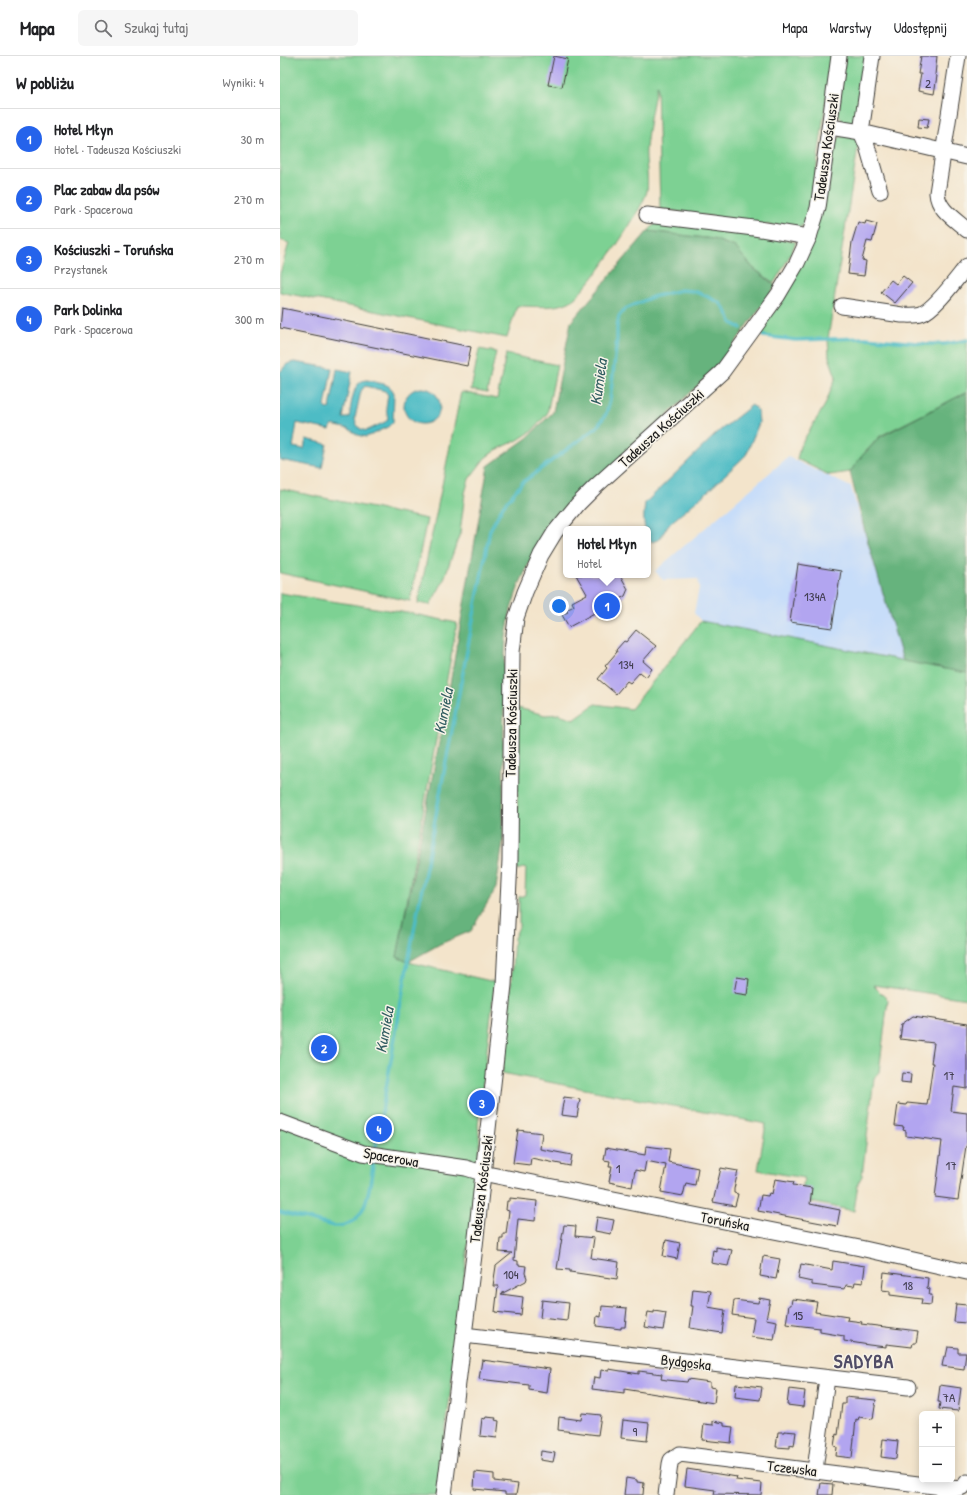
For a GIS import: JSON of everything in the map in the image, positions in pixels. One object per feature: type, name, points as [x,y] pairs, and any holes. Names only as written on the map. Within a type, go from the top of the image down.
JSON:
[{"type":"street","name":"Tadeusza Kościuszki","points":[[444,1495],[482,1173],[496,1070],[505,978],[510,865],[512,652],[514,629],[522,600],[541,555],[568,516],[595,487],[722,372],[790,276],[804,250],[818,208],[839,56]]},
{"type":"street","points":[[872,56],[861,132],[867,146],[880,191]]},
{"type":"street","points":[[958,56],[938,186],[938,199],[943,210],[967,230]]},
{"type":"street","points":[[830,127],[861,132],[967,157]]},
{"type":"street","points":[[647,215],[754,228],[809,237]]},
{"type":"street","points":[[842,306],[902,315],[921,314],[931,308],[967,266]]},
{"type":"street","name":"Spacerowa","points":[[280,1122],[363,1153],[466,1168],[482,1173]]},
{"type":"street","name":"Toruńska","points":[[482,1173],[852,1246],[967,1272]]},
{"type":"street","name":"Bydgoska","points":[[464,1335],[908,1387]]},
{"type":"street","points":[[815,1470],[827,1378]]},
{"type":"street","name":"Tczewska","points":[[666,1495],[671,1460],[680,1454],[815,1470],[950,1491]]},
{"type":"street","points":[[950,1491],[962,1487],[967,1482]]},
{"type":"shaded area","points":[[788,457],[851,487],[903,661],[701,621],[694,613],[699,588],[698,579],[663,580],[655,571]]},
{"type":"green space","points":[[280,56],[832,56],[811,209],[805,226],[800,224],[802,227],[796,229],[660,209],[657,85],[650,116],[646,148],[648,180],[647,191],[636,215],[613,251],[577,296],[569,302],[557,306],[517,306],[507,338],[280,292],[280,274],[289,243],[280,240]]},
{"type":"green space","points":[[845,56],[868,56],[856,122],[853,124],[843,122],[838,114]]},
{"type":"green space","points":[[846,135],[859,140],[828,339],[795,340],[758,334],[784,297],[833,144],[840,137]]},
{"type":"green space","points":[[657,222],[717,229],[796,242],[774,283],[753,268],[735,247],[713,239],[648,231]]},
{"type":"green space","points":[[648,231],[713,239],[735,247],[753,268],[776,286],[719,365],[546,533],[532,557],[519,585],[511,609],[506,636],[504,671],[503,842],[496,888],[471,931],[440,944],[408,962],[397,957],[446,707],[488,466],[527,438],[553,412],[571,322]]},
{"type":"green space","points":[[866,338],[928,344],[945,344],[967,340],[967,392],[880,436],[850,472],[829,475],[797,459],[800,446],[825,405],[836,377],[829,357],[828,339]]},
{"type":"green space","points":[[479,349],[496,352],[487,393],[471,390]]},
{"type":"green space","points":[[506,354],[557,365],[547,414],[532,431],[518,440],[496,450],[485,458],[469,479],[465,493],[460,533],[443,582],[430,605],[418,603],[461,392],[497,399]]},
{"type":"green space","points":[[967,392],[967,673],[903,661],[865,532],[850,472],[861,457],[880,437]]},
{"type":"green space","points":[[280,489],[427,519],[410,601],[280,573]]},
{"type":"green space","points":[[280,593],[414,614],[457,623],[397,957],[408,962],[495,982],[478,1125],[480,1145],[438,1495],[280,1495]]},
{"type":"green space","points":[[701,621],[967,673],[967,999],[873,985],[888,1000],[879,1072],[874,1078],[862,1176],[858,1183],[854,1211],[801,1200],[804,1178],[758,1170],[766,1124],[502,1073],[509,1016],[514,938],[519,927],[519,897],[525,895],[526,867],[517,870],[518,708],[545,715],[559,714],[574,719],[595,704],[631,709]]},
{"type":"water","points":[[294,362],[332,368],[325,407],[326,409],[330,408],[337,369],[352,372],[343,418],[349,418],[355,390],[361,382],[369,380],[388,386],[394,393],[393,422],[388,427],[366,437],[358,435],[349,429],[332,425],[330,430],[297,423],[293,447],[304,449],[306,439],[327,444],[322,468],[280,460],[280,372],[287,364]],"holes":[[[365,386],[385,391],[388,395],[386,407],[388,419],[366,431],[359,428],[355,418],[361,391]]]},
{"type":"water","points":[[422,388],[432,391],[437,396],[440,406],[437,416],[432,421],[422,424],[412,421],[407,416],[404,406],[407,396],[412,391]]},
{"type":"water","points":[[752,405],[758,411],[759,423],[746,455],[706,493],[668,525],[660,539],[652,542],[651,526],[644,526],[645,503],[718,432]]},
{"type":"building","points":[[554,56],[568,59],[562,87],[548,85]]},
{"type":"building","points":[[921,56],[937,56],[935,75],[937,76],[934,94],[918,91],[921,74],[918,74]]},
{"type":"building","points":[[919,118],[929,119],[927,128],[918,127]]},
{"type":"building","points":[[866,221],[877,224],[872,242],[867,241],[862,260],[866,261],[864,276],[848,274],[852,242],[858,222],[865,224]]},
{"type":"building","points":[[903,276],[912,283],[895,303],[881,292],[891,280],[896,284]]},
{"type":"building","points":[[282,308],[471,347],[467,366],[280,328]]},
{"type":"building","points":[[798,564],[841,571],[832,628],[790,622]]},
{"type":"building","points":[[578,578],[622,578],[628,589],[625,596],[569,627],[562,615],[568,612],[566,610],[574,606],[572,602],[587,594]]},
{"type":"building","points":[[636,630],[656,646],[643,661],[652,669],[646,677],[640,672],[630,683],[627,681],[616,694],[598,679],[607,668],[605,666],[617,652],[616,650],[624,641],[626,642]]},
{"type":"building","points":[[737,977],[749,979],[747,995],[734,993]]},
{"type":"building","points":[[913,1016],[967,1024],[967,1089],[954,1087],[951,1111],[967,1113],[967,1146],[958,1200],[935,1197],[942,1141],[906,1136],[906,1131],[903,1130],[904,1127],[895,1126],[898,1104],[906,1105],[907,1103],[927,1105],[933,1063],[931,1063],[934,1043],[900,1039],[902,1024]]},
{"type":"building","points":[[902,1073],[911,1074],[910,1083],[901,1082]]},
{"type":"building","points":[[564,1097],[580,1099],[577,1117],[561,1115]]},
{"type":"building","points":[[518,1130],[542,1133],[540,1149],[572,1155],[570,1166],[531,1158],[530,1165],[513,1163]]},
{"type":"building","points":[[646,1146],[670,1149],[668,1162],[698,1168],[695,1185],[686,1183],[683,1196],[661,1192],[666,1165],[646,1161],[644,1172],[635,1170],[632,1187],[609,1182],[612,1166],[609,1166],[610,1161],[604,1160],[606,1148],[645,1155]]},
{"type":"building","points":[[721,1168],[738,1171],[734,1189],[734,1193],[738,1194],[735,1206],[713,1202]]},
{"type":"building","points":[[775,1179],[794,1182],[793,1185],[812,1188],[810,1204],[840,1210],[837,1226],[758,1211],[761,1195],[768,1196],[769,1193],[772,1194]]},
{"type":"building","points":[[510,1198],[537,1201],[535,1221],[518,1219],[514,1260],[518,1261],[518,1265],[526,1266],[526,1281],[501,1294],[523,1297],[521,1315],[495,1312],[498,1286],[493,1286],[496,1266],[512,1253],[499,1252],[500,1238],[503,1238],[503,1234],[506,1234],[509,1211],[506,1210],[507,1201],[510,1201]]},
{"type":"building","points":[[597,1217],[614,1220],[611,1234],[595,1231]]},
{"type":"building","points":[[564,1225],[576,1226],[575,1236],[594,1238],[591,1258],[619,1262],[617,1279],[557,1269]]},
{"type":"building","points":[[666,1240],[680,1243],[677,1259],[663,1256]]},
{"type":"building","points":[[716,1247],[732,1250],[728,1266],[711,1263],[713,1250],[716,1251]]},
{"type":"building","points":[[763,1256],[780,1259],[776,1279],[760,1276]]},
{"type":"building","points":[[833,1261],[865,1266],[863,1283],[855,1282],[854,1286],[846,1285],[845,1289],[812,1285],[812,1282],[798,1279],[801,1264],[832,1270]]},
{"type":"building","points":[[884,1272],[928,1278],[927,1288],[930,1289],[929,1295],[932,1295],[931,1305],[921,1304],[922,1299],[890,1295],[890,1291],[882,1290]]},
{"type":"building","points":[[693,1289],[711,1291],[708,1307],[725,1310],[722,1333],[690,1328],[693,1306],[691,1306]]},
{"type":"building","points":[[759,1298],[770,1300],[766,1319],[777,1321],[774,1340],[751,1337],[754,1318],[732,1315],[734,1300],[758,1303]]},
{"type":"building","points":[[792,1299],[817,1302],[815,1312],[848,1317],[847,1320],[862,1322],[861,1324],[918,1331],[916,1343],[913,1343],[912,1347],[886,1344],[886,1347],[869,1345],[844,1341],[844,1336],[820,1332],[820,1328],[786,1324],[789,1305],[791,1305]]},
{"type":"building","points":[[542,1300],[569,1303],[567,1321],[540,1318]]},
{"type":"building","points":[[956,1304],[967,1305],[967,1323],[954,1322]]},
{"type":"building","points":[[602,1306],[627,1308],[625,1327],[621,1327],[621,1329],[596,1326],[597,1316],[601,1317]]},
{"type":"building","points":[[654,1311],[666,1313],[663,1330],[645,1327],[648,1312],[654,1313]]},
{"type":"building","points":[[948,1347],[958,1348],[958,1353],[966,1353],[964,1369],[942,1366]]},
{"type":"building","points":[[482,1360],[550,1369],[547,1393],[529,1390],[529,1385],[479,1379]]},
{"type":"building","points":[[609,1369],[639,1374],[639,1371],[662,1374],[661,1379],[667,1380],[687,1382],[688,1379],[710,1382],[710,1387],[716,1388],[714,1403],[624,1389],[624,1393],[592,1389],[594,1377],[600,1378],[601,1370],[609,1371]]},
{"type":"building","points":[[736,1384],[762,1387],[760,1400],[735,1397]]},
{"type":"building","points":[[940,1385],[961,1388],[958,1411],[939,1409],[940,1402],[938,1402]]},
{"type":"building","points":[[789,1389],[805,1391],[803,1407],[787,1405]]},
{"type":"building","points":[[845,1397],[876,1400],[873,1419],[859,1417],[858,1420],[856,1419],[852,1458],[836,1456],[837,1447],[834,1446],[836,1434],[838,1435],[842,1404],[845,1404]]},
{"type":"building","points":[[582,1413],[601,1415],[598,1435],[558,1430],[559,1417],[581,1420]]},
{"type":"building","points":[[486,1417],[496,1418],[495,1420],[499,1421],[497,1438],[480,1436],[482,1418],[485,1419]]},
{"type":"building","points":[[623,1420],[649,1423],[647,1441],[621,1438]]},
{"type":"building","points":[[713,1421],[724,1423],[724,1426],[733,1427],[731,1443],[702,1440],[704,1424],[713,1425]]},
{"type":"building","points":[[778,1432],[796,1432],[794,1446],[790,1445],[790,1448],[776,1447]]},
{"type":"building","points":[[883,1439],[898,1441],[896,1459],[881,1457]]},
{"type":"building","points":[[541,1451],[555,1453],[553,1462],[540,1460]]},
{"type":"building","points":[[687,1469],[737,1477],[736,1480],[762,1483],[761,1495],[714,1494],[715,1490],[685,1486]]},
{"type":"building","points":[[475,1472],[494,1474],[494,1481],[518,1484],[516,1495],[505,1495],[505,1492],[474,1489]]},
{"type":"building","points":[[626,1478],[644,1483],[643,1495],[624,1495]]},
{"type":"building","points":[[821,1483],[833,1484],[832,1495],[819,1495]]},
{"type":"waterway","name":"Kumiela","points":[[375,1152],[408,962],[490,530],[503,506],[523,482],[597,427],[606,414],[610,400],[617,340],[617,326],[619,316],[625,309],[652,297],[681,290],[693,291],[720,303],[725,309],[732,323],[741,328]]},
{"type":"waterway","name":"Kumiela","points":[[763,336],[795,340],[866,338],[928,344],[945,344],[967,340]]},
{"type":"waterway","name":"Kumiela","points":[[280,1212],[334,1226],[346,1225],[354,1220],[361,1212],[366,1202],[374,1158]]},
{"type":"place","name":"Hotel Młyn","points":[[607,606]]},
{"type":"place","name":"Plac zabaw dla psów","points":[[324,1048]]},
{"type":"place","name":"Kościuszki - Toruńska","points":[[482,1103]]},
{"type":"place","name":"Park Dolinka","points":[[379,1129]]},
{"type":"district","name":"SADYBA","points":[[864,1361]]}]
